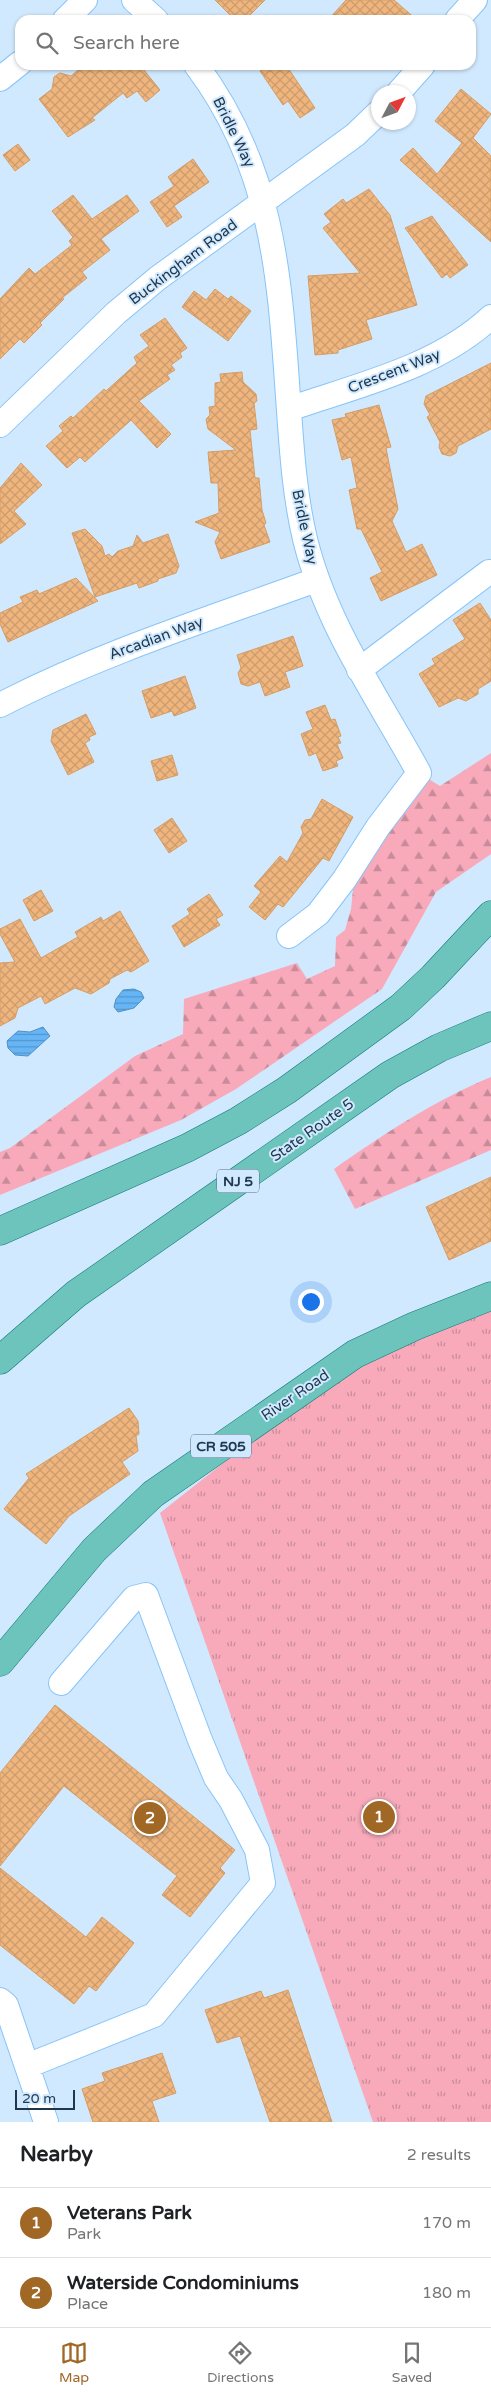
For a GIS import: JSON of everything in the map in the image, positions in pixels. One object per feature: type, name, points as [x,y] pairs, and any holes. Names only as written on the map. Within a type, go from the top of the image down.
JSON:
[{"type":"main road","points":[[0,1231],[187,1148],[238,1121],[278,1095],[401,1006],[433,977],[491,915]]},
{"type":"main road","name":"State Route 5","points":[[0,1360],[76,1294],[390,1075],[439,1048],[491,1026]]},
{"type":"main road","name":"River Road","points":[[0,1662],[94,1550],[152,1494],[355,1354],[415,1326],[491,1296]]},
{"type":"street","points":[[70,15],[85,0]]},
{"type":"street","points":[[134,0],[150,15]]},
{"type":"street","points":[[462,15],[475,0]]},
{"type":"street","points":[[0,79],[15,66]]},
{"type":"street","name":"Bridle Way","points":[[199,70],[225,108],[247,152],[264,202],[279,281],[293,466],[304,537],[316,580],[359,670],[419,773],[378,827],[344,880],[318,914],[289,936]]},
{"type":"street","points":[[405,85],[419,70]]},
{"type":"street","name":"Buckingham Road","points":[[0,425],[116,313],[158,278],[355,136],[371,120]]},
{"type":"street","name":"Crescent Way","points":[[289,410],[423,362],[452,348],[491,317]]},
{"type":"street","points":[[359,670],[489,572]]},
{"type":"street","name":"Arcadian Way","points":[[0,705],[56,676],[316,580]]},
{"type":"street","points":[[27,2066],[154,2015],[263,1883],[257,1850],[213,1770],[146,1594],[134,1598],[61,1683]]},
{"type":"street","points":[[0,2000],[6,2005],[46,2122]]},
{"type":"street","points":[[0,2036],[27,2066]]},
{"type":"green space","points":[[491,753],[491,854],[436,892],[382,989],[236,1089],[181,1120],[0,1195],[0,1152],[10,1148],[135,1056],[183,1034],[184,999],[297,963],[307,979],[335,966],[336,937],[345,930],[351,909],[356,861],[419,773],[440,786]]},
{"type":"green space","points":[[491,1077],[491,1150],[355,1209],[334,1169],[410,1118],[450,1096]]},
{"type":"green space","points":[[491,1296],[491,2122],[373,2122],[160,1513],[370,1347]]},
{"type":"water","points":[[134,989],[141,992],[144,998],[134,1008],[118,1012],[114,1007],[116,999],[123,990]]},
{"type":"water","points":[[43,1027],[50,1036],[28,1056],[15,1055],[8,1048],[7,1041],[18,1031],[30,1032]]},
{"type":"building","points":[[215,0],[265,0],[250,15],[230,15]]},
{"type":"building","points":[[346,0],[394,0],[411,15],[332,15]]},
{"type":"building","points":[[78,70],[144,70],[160,90],[146,102],[137,91],[127,98],[123,93],[92,118],[95,120],[68,137],[39,99],[52,89],[54,77],[60,73],[71,76]]},
{"type":"building","points":[[289,70],[315,108],[300,118],[288,101],[283,105],[260,71]]},
{"type":"building","points":[[461,89],[491,114],[473,138],[491,156],[491,242],[400,160],[413,148],[437,174],[462,143],[435,121]]},
{"type":"building","points":[[18,144],[30,160],[15,171],[3,155]]},
{"type":"building","points":[[193,159],[209,182],[174,206],[182,217],[167,227],[150,202],[174,186],[168,177]]},
{"type":"building","points":[[369,189],[390,215],[417,305],[366,320],[372,339],[338,350],[338,353],[315,355],[308,276],[360,273],[323,228],[331,222],[324,214],[343,199],[346,203]]},
{"type":"building","points":[[73,195],[92,219],[127,195],[139,211],[101,239],[110,250],[82,272],[87,278],[62,298],[64,299],[40,323],[42,325],[24,343],[20,339],[0,359],[0,299],[29,268],[35,274],[72,245],[69,241],[73,237],[52,211]]},
{"type":"building","points":[[432,216],[468,265],[450,278],[447,274],[442,278],[405,228]]},
{"type":"building","points":[[215,289],[228,299],[231,296],[251,311],[228,341],[182,307],[194,291],[206,300]]},
{"type":"building","points":[[165,318],[187,348],[180,353],[182,357],[171,365],[175,370],[167,375],[170,379],[139,401],[171,434],[157,448],[131,420],[85,462],[80,457],[67,468],[46,446],[63,431],[59,426],[71,416],[73,418],[104,389],[106,391],[137,363],[134,357],[149,346],[140,335]]},
{"type":"building","points":[[491,363],[491,429],[458,446],[456,453],[450,456],[442,454],[439,447],[440,442],[427,417],[430,415],[424,404],[426,396]]},
{"type":"building","points":[[242,372],[243,382],[256,394],[257,401],[254,403],[257,429],[250,430],[255,478],[259,478],[262,510],[266,523],[264,525],[270,542],[221,559],[215,542],[220,532],[195,522],[219,513],[218,483],[211,483],[208,452],[236,450],[208,429],[206,419],[210,415],[209,407],[215,406],[215,383],[221,382],[220,374]]},
{"type":"building","points":[[379,405],[391,447],[386,448],[398,509],[392,521],[406,552],[422,544],[437,575],[381,601],[370,578],[382,572],[361,529],[357,529],[349,490],[357,488],[351,457],[342,460],[332,420],[346,417],[345,414]]},
{"type":"building","points":[[21,463],[42,485],[14,511],[26,524],[0,544],[0,488]]},
{"type":"building","points":[[85,529],[102,546],[105,556],[109,554],[112,557],[118,551],[133,546],[137,535],[143,543],[168,534],[179,566],[176,573],[139,588],[137,583],[95,597],[72,533]]},
{"type":"building","points":[[76,578],[98,601],[8,642],[0,624],[0,613],[23,602],[20,597],[37,590],[39,594]]},
{"type":"building","points":[[480,603],[491,620],[491,681],[478,689],[478,694],[466,701],[458,698],[439,707],[419,674],[435,664],[432,659],[465,639],[453,620]]},
{"type":"building","points":[[293,636],[303,666],[285,672],[290,687],[265,696],[260,682],[248,686],[241,684],[238,673],[241,668],[237,655]]},
{"type":"building","points":[[185,676],[196,708],[174,716],[172,711],[151,718],[142,691]]},
{"type":"building","points":[[325,705],[331,720],[335,719],[341,736],[338,737],[341,743],[337,744],[343,758],[336,761],[338,766],[323,771],[316,753],[309,756],[301,734],[313,729],[306,712]]},
{"type":"building","points":[[86,714],[96,734],[89,737],[90,740],[85,743],[94,762],[68,775],[51,741],[53,730]]},
{"type":"building","points":[[172,755],[178,775],[157,781],[151,761]]},
{"type":"building","points":[[322,799],[353,817],[329,861],[323,858],[283,907],[278,904],[265,920],[249,907],[261,892],[254,886],[280,856],[287,862],[303,833],[301,827],[305,820],[311,819]]},
{"type":"building","points":[[172,818],[187,841],[169,853],[154,830]]},
{"type":"building","points":[[41,890],[53,911],[34,921],[23,900]]},
{"type":"building","points":[[209,894],[223,915],[216,919],[220,925],[184,947],[172,926],[190,914],[187,909]]},
{"type":"building","points":[[120,911],[149,961],[131,972],[127,970],[110,979],[109,983],[91,994],[75,988],[45,1004],[41,996],[18,1008],[15,1018],[0,1026],[0,963],[15,962],[0,934],[0,929],[20,919],[41,958],[78,937],[75,932],[101,917],[103,921]]},
{"type":"building","points":[[491,1177],[491,1241],[449,1260],[426,1207]]},
{"type":"building","points":[[129,1408],[138,1421],[139,1434],[136,1436],[138,1451],[122,1462],[130,1474],[69,1516],[46,1544],[4,1509],[29,1478],[26,1474]]},
{"type":"building","points":[[55,1705],[235,1850],[220,1868],[225,1873],[190,1917],[162,1895],[177,1876],[64,1786],[0,1866],[0,1773]]},
{"type":"building","points":[[0,1868],[86,1937],[102,1917],[134,1943],[96,1991],[89,1986],[74,2004],[0,1945]]},
{"type":"building","points":[[288,1990],[332,2122],[270,2122],[240,2036],[217,2043],[205,2010],[261,1991],[264,1998]]},
{"type":"building","points":[[162,2053],[176,2093],[152,2101],[159,2122],[93,2122],[82,2089],[105,2081],[102,2073]]},
{"type":"place","name":"Veterans Park","points":[[379,1817]]},
{"type":"place","name":"Waterside Condominiums","points":[[150,1818]]}]
